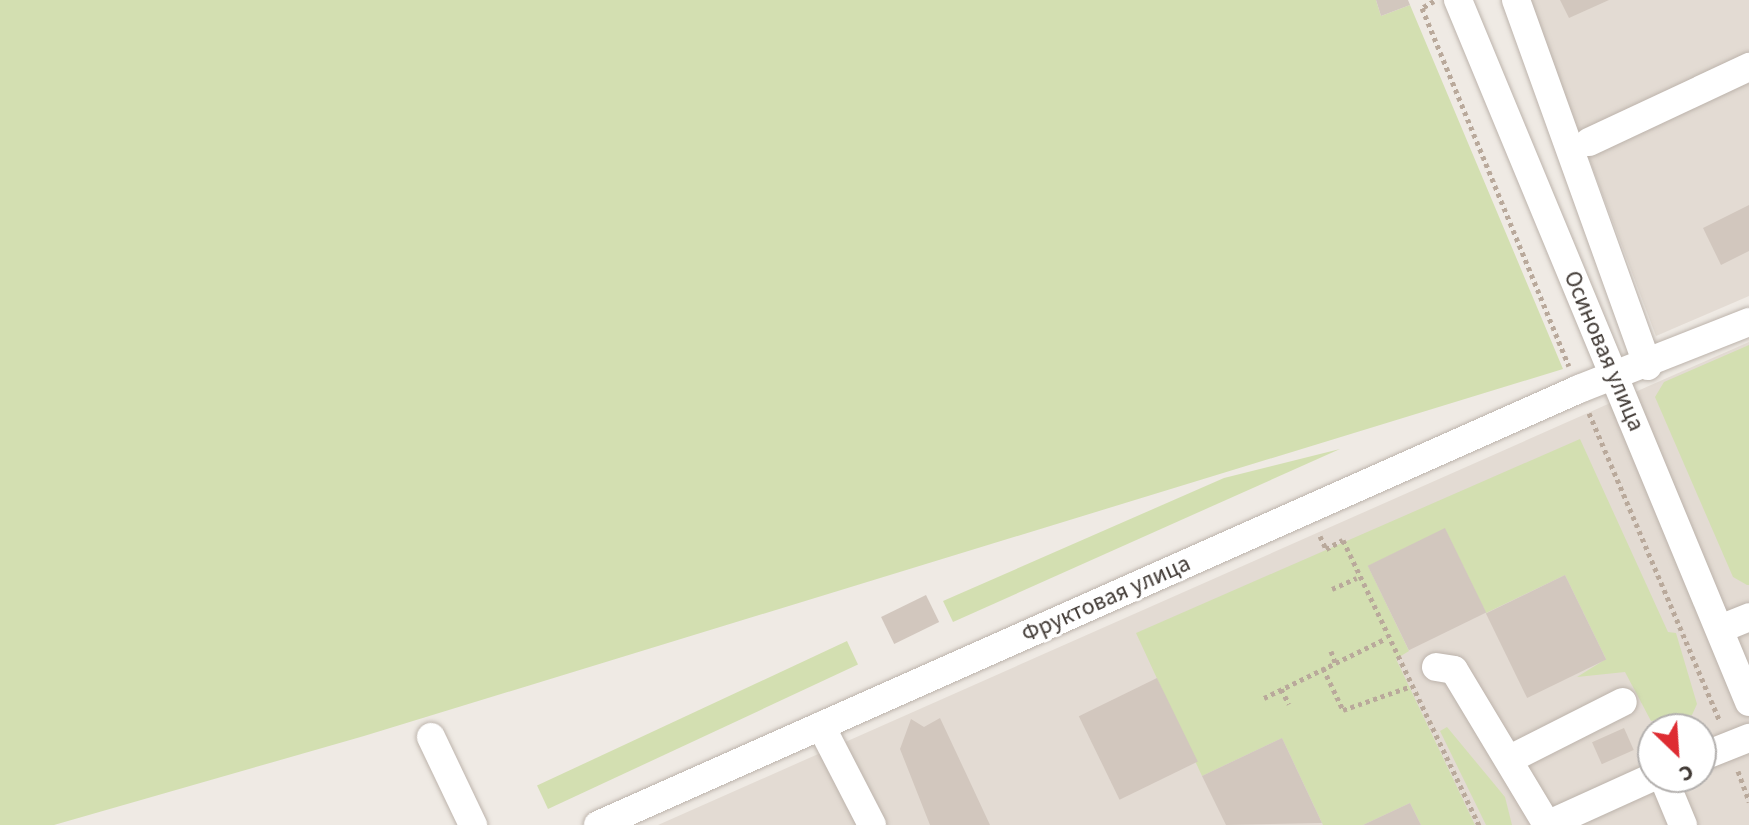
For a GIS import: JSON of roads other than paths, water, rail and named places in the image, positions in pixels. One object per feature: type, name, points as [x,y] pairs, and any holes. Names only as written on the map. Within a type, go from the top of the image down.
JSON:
[{"type":"street","name":"Осиновая улица","points":[[1458,0],[1749,702]]},
{"type":"street","points":[[1516,0],[1648,366]]},
{"type":"street","points":[[1589,142],[1749,67]]},
{"type":"street","name":"Фруктовая улица","points":[[598,825],[1579,389],[1615,380],[1749,322]]},
{"type":"street","points":[[1720,629],[1749,617]]},
{"type":"street","points":[[1436,667],[1454,670],[1512,758],[1547,825],[1637,784]]},
{"type":"street","points":[[1512,758],[1623,702]]},
{"type":"street","points":[[821,726],[872,825]]},
{"type":"street","points":[[431,737],[473,825]]},
{"type":"street","points":[[1717,751],[1739,742]]},
{"type":"street","points":[[1670,793],[1683,825]]}]
